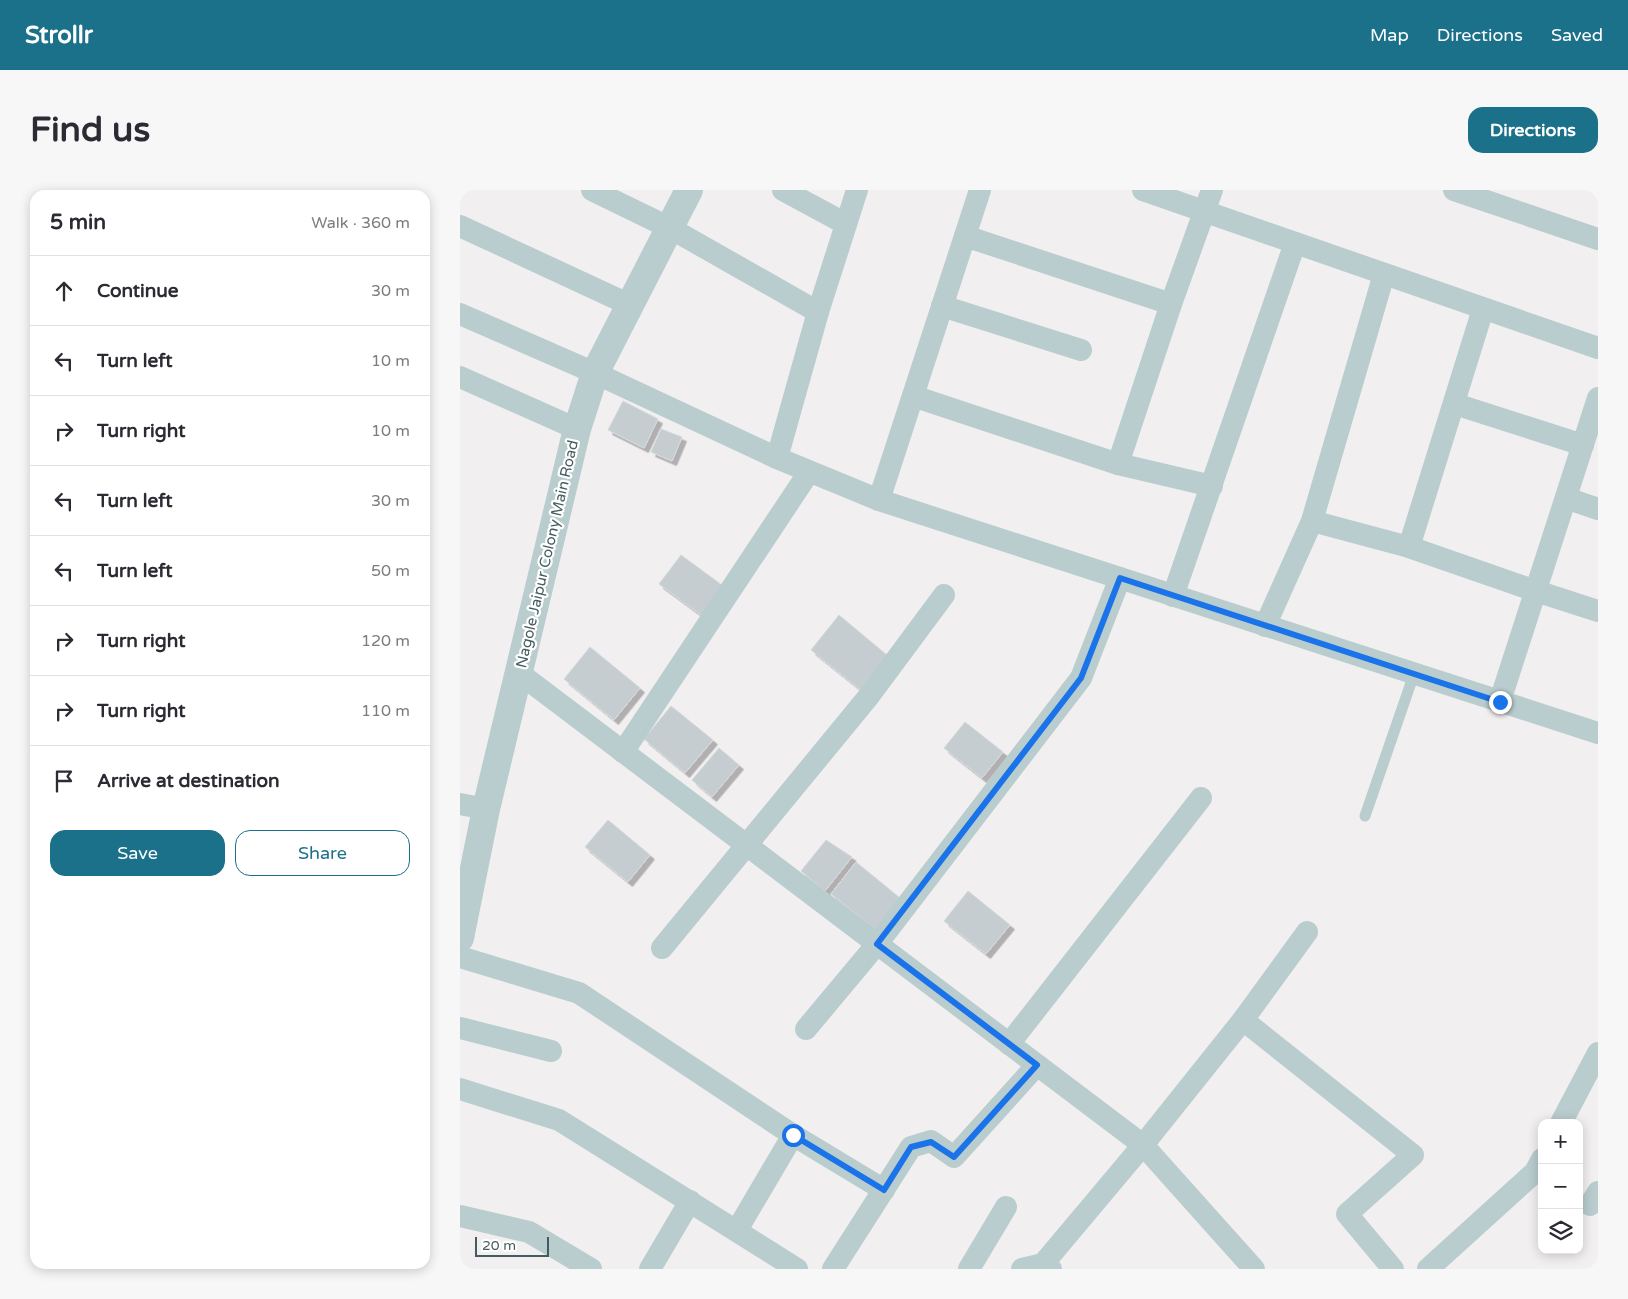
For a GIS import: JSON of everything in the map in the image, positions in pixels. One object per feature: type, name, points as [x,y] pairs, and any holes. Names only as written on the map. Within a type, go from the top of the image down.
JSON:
[{"type":"street","points":[[592,190],[670,228],[818,312]]},
{"type":"street","name":"Nagole Jaipur Colony Main Road","points":[[460,938],[473,806],[519,673],[577,429],[595,373],[689,190]]},
{"type":"street","points":[[783,190],[846,224]]},
{"type":"street","points":[[776,458],[818,312],[857,190]]},
{"type":"street","points":[[879,500],[980,190]]},
{"type":"street","points":[[1143,190],[1598,348]]},
{"type":"street","points":[[1118,464],[1171,304],[1212,190]]},
{"type":"street","points":[[1454,190],[1598,239]]},
{"type":"street","points":[[460,226],[630,305]]},
{"type":"street","points":[[965,236],[1171,304]]},
{"type":"street","points":[[1173,596],[1295,243]]},
{"type":"street","points":[[1265,626],[1312,521],[1384,274]]},
{"type":"street","points":[[942,306],[1081,350]]},
{"type":"street","points":[[1410,547],[1483,309]]},
{"type":"street","points":[[460,314],[595,373],[776,458],[879,500],[1598,733]]},
{"type":"street","points":[[460,377],[577,429]]},
{"type":"street","points":[[913,396],[1118,464],[1212,486]]},
{"type":"street","points":[[1500,702],[1598,398]]},
{"type":"street","points":[[1454,404],[1583,445]]},
{"type":"street","points":[[623,752],[809,472]]},
{"type":"street","points":[[1566,498],[1598,509]]},
{"type":"street","points":[[1312,521],[1410,547],[1598,611]]},
{"type":"street","points":[[806,1029],[877,944],[1081,678],[1120,578]]},
{"type":"street","points":[[662,948],[869,696],[944,596]]},
{"type":"street","points":[[519,673],[1143,1146],[1254,1269]]},
{"type":"street","points":[[1009,1044],[1200,798]]},
{"type":"street","points":[[1022,1269],[1047,1266],[1243,1020],[1307,932]]},
{"type":"street","points":[[460,957],[579,993],[793,1135],[884,1190]]},
{"type":"street","points":[[1243,1020],[1413,1155],[1347,1214],[1392,1269]]},
{"type":"street","points":[[460,1028],[551,1052]]},
{"type":"street","points":[[1563,1119],[1598,1053]]},
{"type":"street","points":[[833,1269],[911,1147],[931,1142],[954,1157],[1037,1065]]},
{"type":"street","points":[[460,1089],[559,1120],[797,1269]]},
{"type":"street","points":[[737,1230],[793,1135]]},
{"type":"street","points":[[1428,1269],[1535,1172],[1539,1164]]},
{"type":"street","points":[[650,1269],[690,1201]]},
{"type":"street","points":[[969,1269],[1006,1206]]},
{"type":"street","points":[[460,1216],[529,1232],[591,1269]]},
{"type":"lane","points":[[1365,816],[1414,674]]},
{"type":"building","points":[[623,401],[658,419],[644,448],[608,430]]},
{"type":"building","points":[[661,429],[682,437],[672,461],[651,452]]},
{"type":"building","points":[[681,555],[726,588],[704,617],[659,584]]},
{"type":"building","points":[[839,615],[888,656],[861,690],[811,650]]},
{"type":"building","points":[[590,647],[640,688],[614,720],[564,679]]},
{"type":"building","points":[[671,706],[713,740],[685,773],[644,739]]},
{"type":"building","points":[[965,722],[1003,752],[982,778],[944,748]]},
{"type":"building","points":[[719,748],[739,765],[712,797],[692,780]]},
{"type":"building","points":[[608,820],[650,855],[628,882],[585,847]]},
{"type":"building","points":[[826,840],[852,857],[825,891],[801,871]]},
{"type":"building","points":[[856,862],[900,898],[875,929],[831,894]]},
{"type":"building","points":[[968,891],[1010,925],[986,954],[944,921]]},
{"type":"route","points":[[793,1135],[884,1190],[911,1147],[931,1142],[954,1157],[1037,1065],[877,944],[1081,678],[1120,578],[1500,702]]}]
